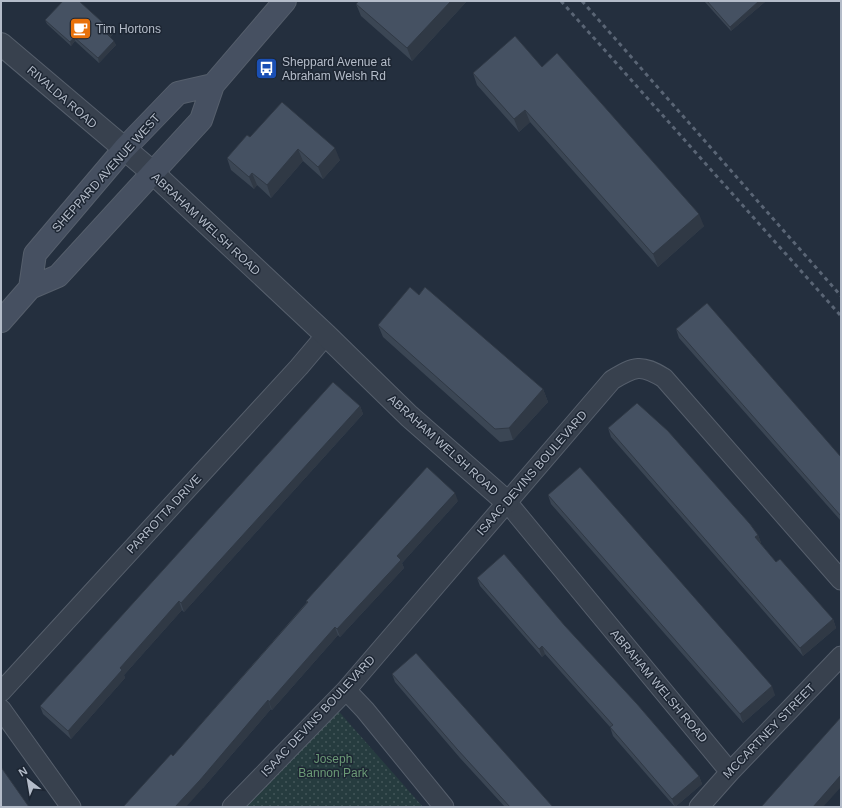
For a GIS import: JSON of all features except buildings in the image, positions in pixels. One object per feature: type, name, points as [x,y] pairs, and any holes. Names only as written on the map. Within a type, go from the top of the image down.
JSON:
[{"type":"main road","points":[[1,321],[30,288],[58,276],[201,120],[213,85],[285,1]]},
{"type":"main road","name":"SHEPPARD AVENUE WEST","points":[[30,288],[35,254],[124,149],[178,93],[213,85]]},
{"type":"street","name":"RIVALDA ROAD","points":[[1,44],[124,149]]},
{"type":"street","name":"ABRAHAM WELSH ROAD","points":[[124,149],[152,172],[326,335],[409,416],[507,502],[730,772]]},
{"type":"street","name":"PARROTTA DRIVE","points":[[1,692],[299,367],[326,335]]},
{"type":"street","name":"ISAAC DEVINS BOULEVARD","points":[[232,807],[346,690],[612,380],[636,368],[649,369],[664,378],[841,580]]},
{"type":"street","name":"MCCARTNEY STREET","points":[[699,807],[730,772],[841,656]]},
{"type":"street","points":[[346,690],[365,710],[444,807]]},
{"type":"street","points":[[1,709],[71,807]]},
{"type":"green space","name":"Joseph Bannon Park","points":[[334,706],[423,807],[239,807]]},
{"type":"railway","points":[[561,1],[841,316]]},
{"type":"railway","points":[[582,1],[841,296]]},
{"type":"place","name":"Tim Hortons","points":[[80,29]]},
{"type":"place","name":"Sheppard Avenue at Abraham Welsh Rd","points":[[267,69]]}]
